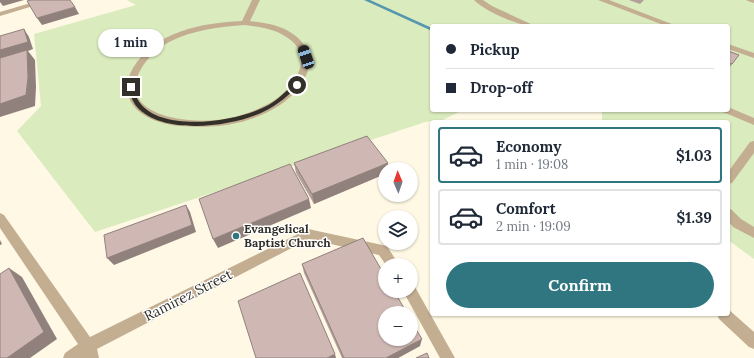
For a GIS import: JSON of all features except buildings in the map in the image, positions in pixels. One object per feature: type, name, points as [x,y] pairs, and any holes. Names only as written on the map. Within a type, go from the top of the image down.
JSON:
[{"type":"street","points":[[0,14],[49,0]]},
{"type":"street","points":[[245,23],[256,0]]},
{"type":"street","points":[[478,0],[489,8],[526,24]]},
{"type":"street","points":[[602,0],[668,24]]},
{"type":"street","points":[[750,0],[754,1]]},
{"type":"street","points":[[245,23],[281,30],[294,38],[303,49],[306,57],[306,66],[303,75],[297,85],[288,94],[267,108],[246,117],[210,124],[174,122],[160,118],[138,105],[133,96],[131,87],[132,78],[142,59],[151,51],[162,44],[188,32],[216,25],[245,23]]},
{"type":"street","points":[[730,47],[754,56]]},
{"type":"street","points":[[730,112],[754,122]]},
{"type":"street","points":[[730,177],[754,145]]},
{"type":"street","points":[[730,215],[737,223],[754,233]]},
{"type":"street","points":[[0,218],[90,352]]},
{"type":"street","name":"Ramirez Street","points":[[70,358],[90,352],[308,234],[383,250],[388,258]]},
{"type":"street","points":[[414,298],[448,358]]},
{"type":"street","points":[[726,316],[754,342]]},
{"type":"green space","points":[[127,0],[754,0],[754,259],[730,241],[730,120],[602,120],[602,112],[730,112],[730,24],[430,24],[430,112],[459,112],[443,120],[430,120],[430,122],[425,122],[95,232],[17,131],[41,106],[34,34],[136,5]]},
{"type":"waterway","points":[[366,0],[430,29]]},
{"type":"place","name":"Evangelical Baptist Church","points":[[236,236]]},
{"type":"route","points":[[131,87],[133,96],[138,105],[160,118],[174,122],[210,124],[228,122],[246,117],[262,110],[277,103],[297,85]]}]
